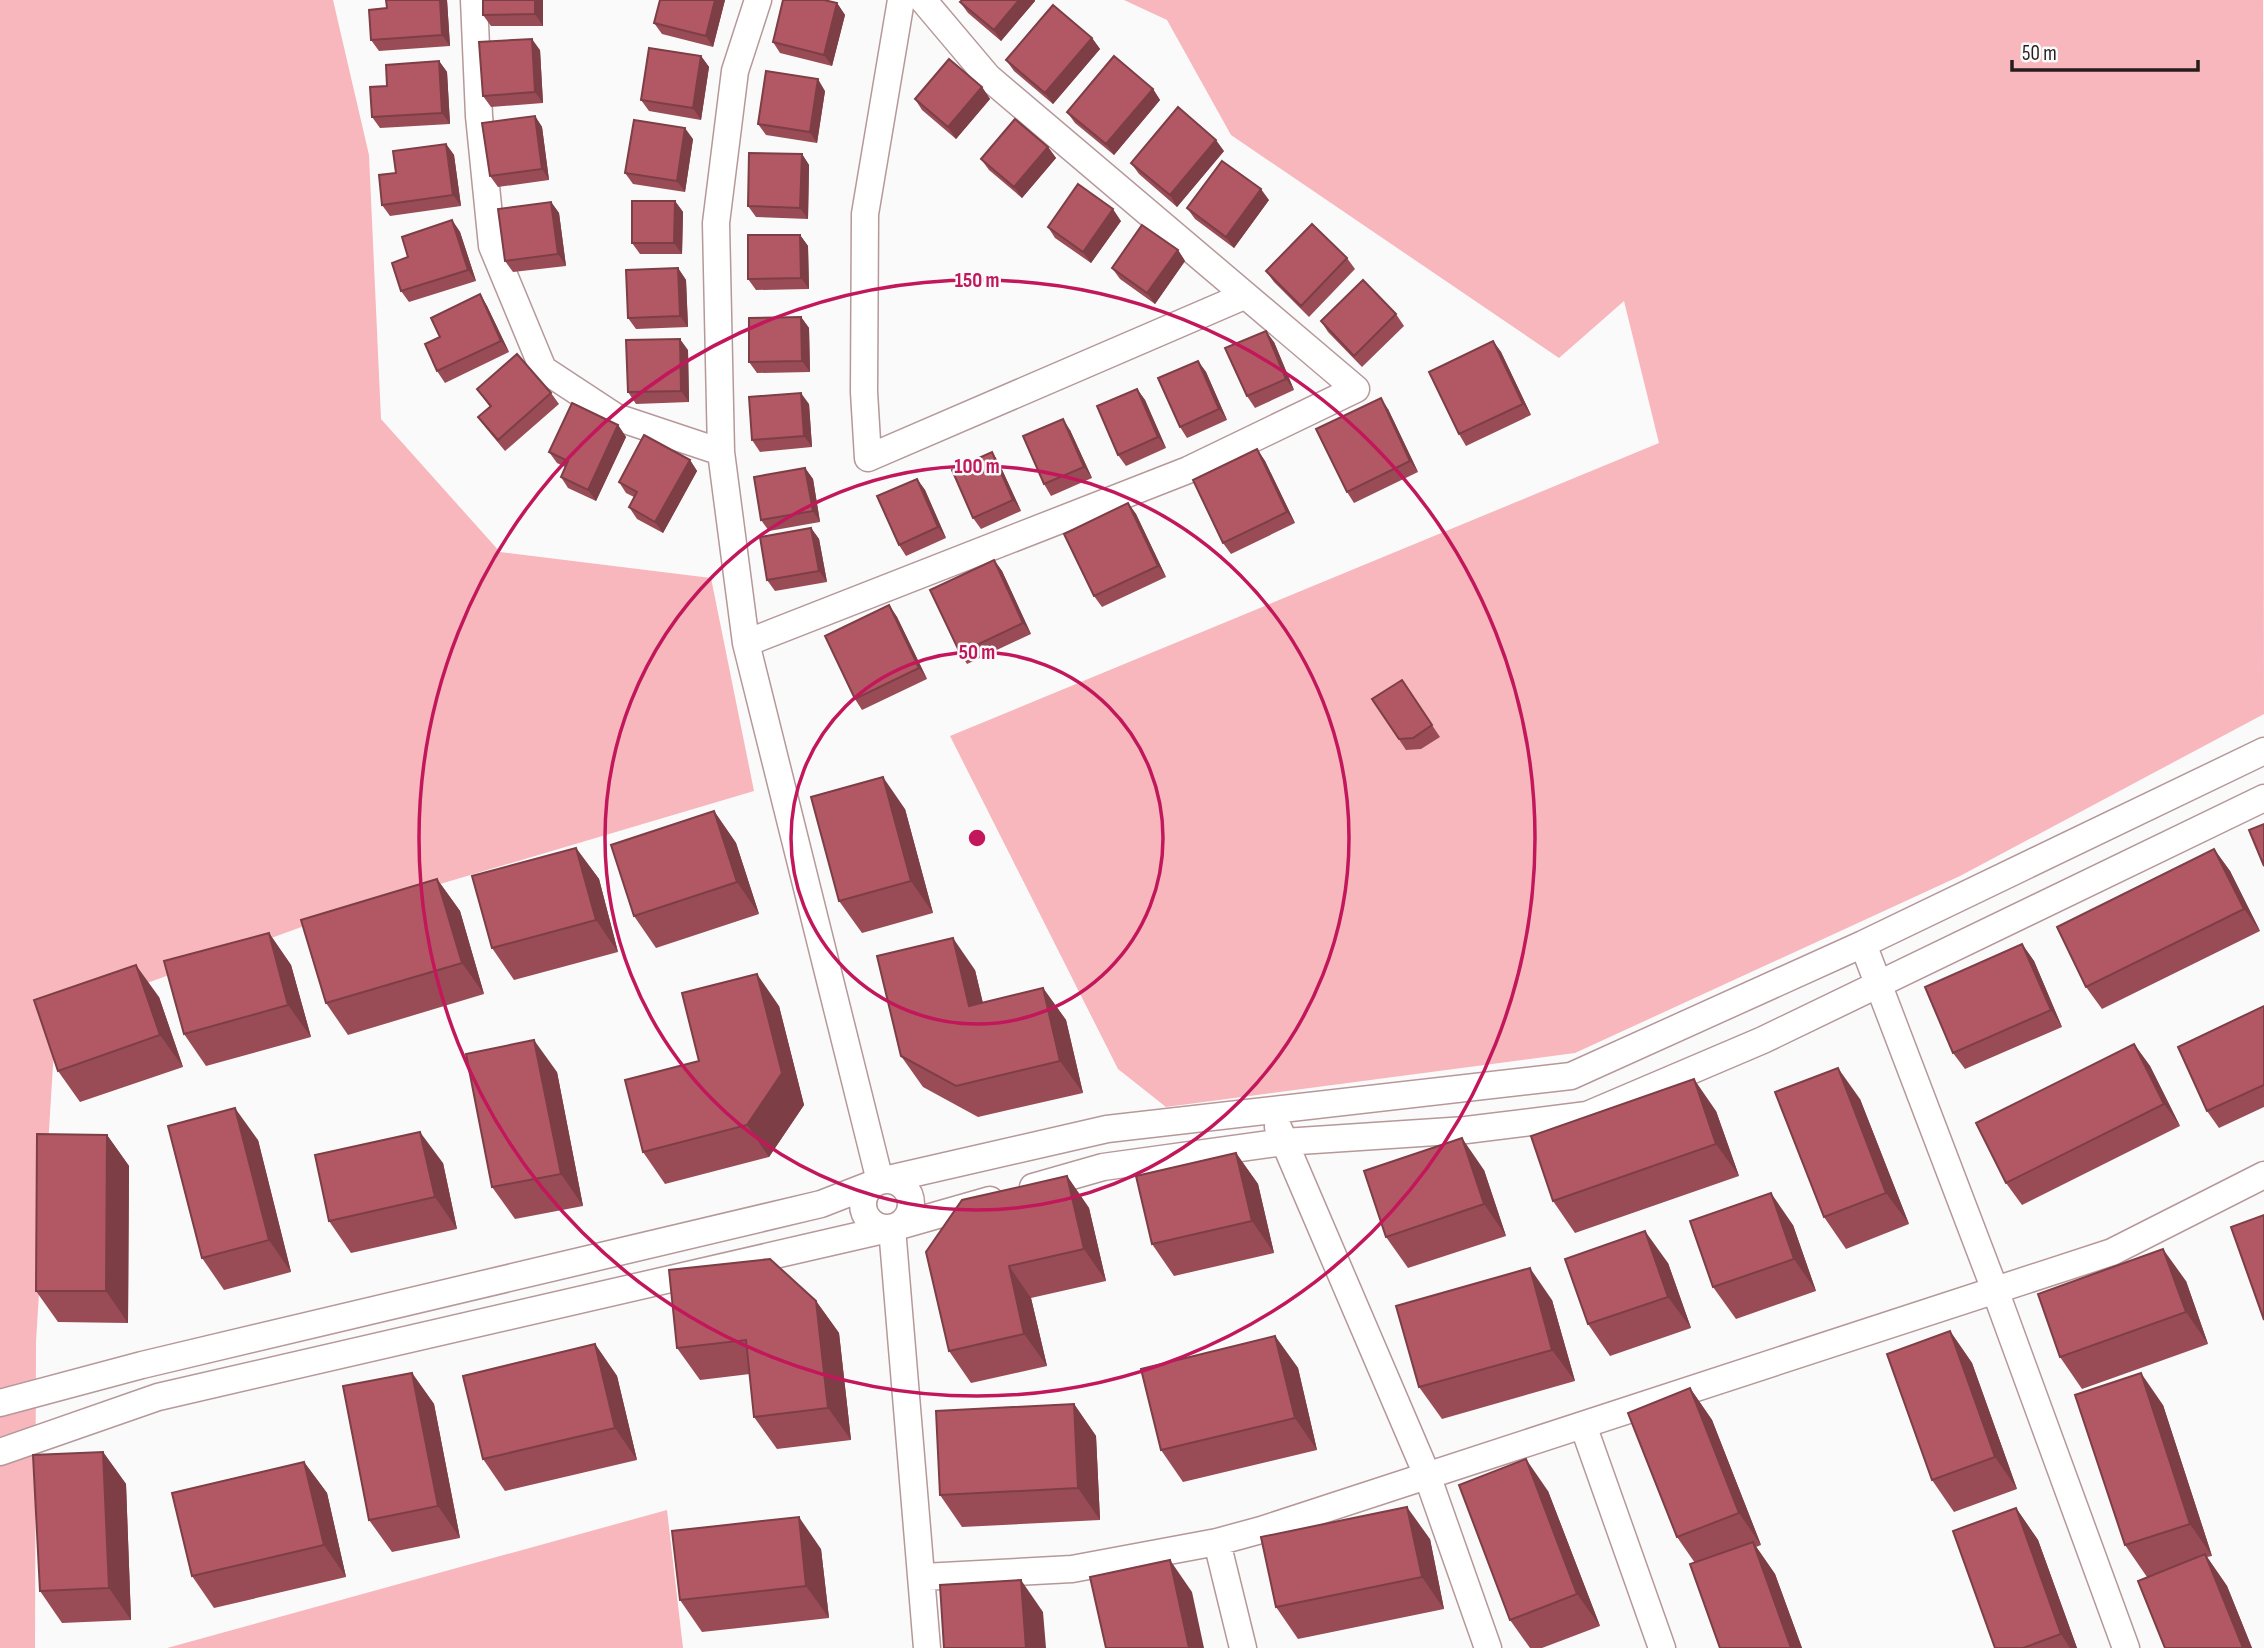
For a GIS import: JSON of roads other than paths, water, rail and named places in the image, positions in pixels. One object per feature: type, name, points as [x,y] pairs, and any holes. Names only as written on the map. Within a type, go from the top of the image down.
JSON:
[{"type":"street","points":[[474,0],[480,116],[492,246],[543,369],[616,417],[721,452]]},
{"type":"street","points":[[758,0],[735,71],[716,222],[721,452],[746,643],[880,1181]]},
{"type":"street","points":[[901,0],[865,214],[864,392],[869,458],[1244,296]]},
{"type":"street","points":[[746,643],[1188,470],[1356,389],[988,77],[923,0]]},
{"type":"street","points":[[0,1404],[142,1365],[821,1204],[880,1181],[1107,1129],[1571,1076],[1863,944],[2264,751]]},
{"type":"street","points":[[0,1451],[158,1397],[892,1228],[1103,1167],[1284,1142],[1466,1130],[1587,1115],[1763,1040],[2264,798]]},
{"type":"street","points":[[1863,944],[1995,1290],[2126,1648]]},
{"type":"street","points":[[1272,1110],[1427,1475],[1488,1648]]},
{"type":"street","points":[[923,1577],[1072,1569],[1217,1542],[2112,1252],[2264,1175]]},
{"type":"street","points":[[880,1181],[894,1181],[909,1195],[908,1216],[892,1228]]},
{"type":"street","points":[[892,1228],[927,1648]]},
{"type":"street","points":[[1583,1424],[1662,1648]]},
{"type":"street","points":[[1217,1542],[1243,1648]]}]
